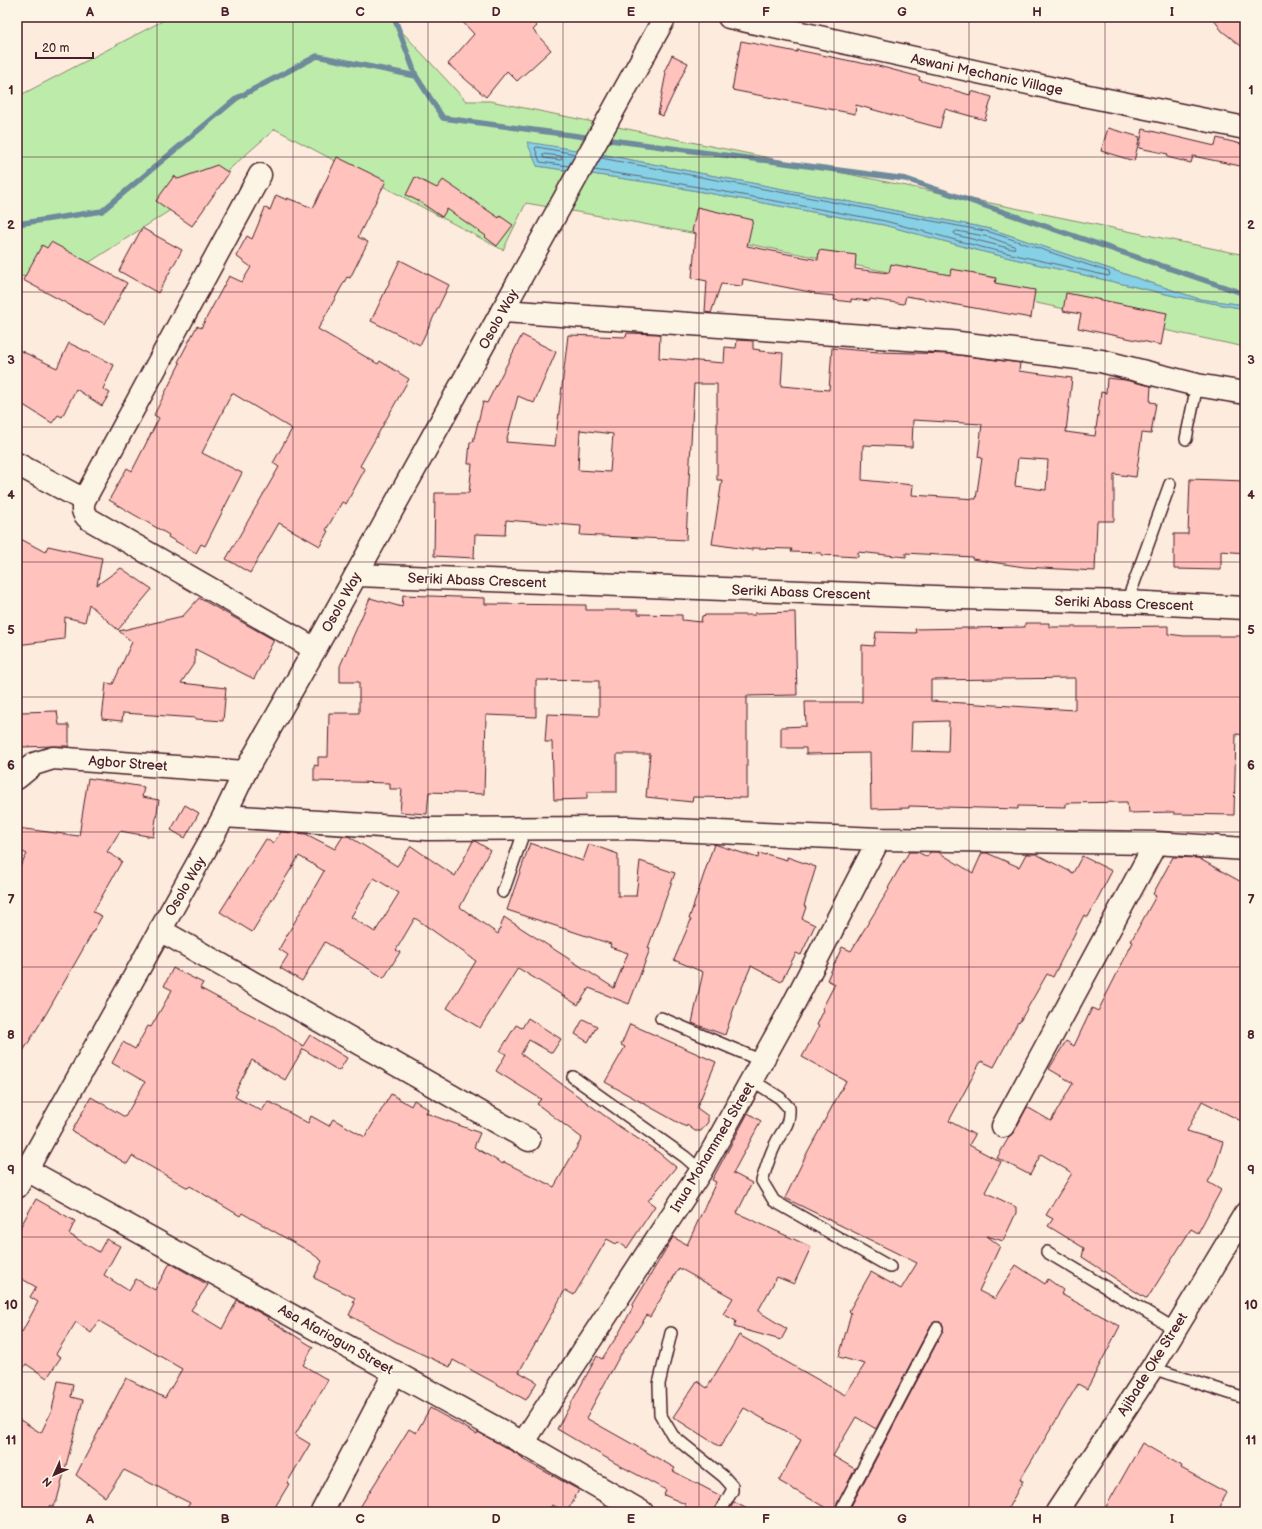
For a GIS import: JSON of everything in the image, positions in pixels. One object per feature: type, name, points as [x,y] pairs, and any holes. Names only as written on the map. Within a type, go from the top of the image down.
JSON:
[{"type":"street","name":"Osolo Way","points":[[22,1179],[224,816],[245,772],[315,649],[665,17]]},
{"type":"street","name":"Aswani Mechanic Village","points":[[729,17],[1073,93],[1245,128]]},
{"type":"street","points":[[260,175],[84,500],[82,510],[84,515],[89,519],[315,649]]},
{"type":"street","points":[[502,311],[951,342],[1101,362],[1197,385],[1245,393]]},
{"type":"street","points":[[17,464],[84,500]]},
{"type":"street","name":"Seriki Abass Crescent","points":[[356,575],[961,598],[1127,602],[1245,608]]},
{"type":"street","name":"Agbor Street","points":[[17,778],[34,764],[53,758],[245,772]]},
{"type":"street","points":[[224,816],[427,829],[628,828],[879,839],[1156,843],[1245,849]]},
{"type":"street","name":"Inua Mohammed Street","points":[[523,1443],[701,1171],[792,1007],[879,839]]},
{"type":"street","points":[[1003,1126],[1156,843]]},
{"type":"street","points":[[160,930],[529,1140]]},
{"type":"street","name":"Asa Afariogun Street","points":[[22,1179],[250,1300],[395,1372],[523,1443],[629,1508]]},
{"type":"street","name":"Ajibade Oke Street","points":[[1057,1512],[1152,1368],[1245,1214]]},
{"type":"street","points":[[322,1512],[395,1372]]},
{"type":"lane","points":[[1186,439],[1197,385]]},
{"type":"lane","points":[[1127,602],[1170,484]]},
{"type":"lane","points":[[503,892],[525,829]]},
{"type":"lane","points":[[661,1018],[762,1061]]},
{"type":"lane","points":[[573,1077],[684,1157],[701,1171]]},
{"type":"lane","points":[[752,1080],[780,1098],[789,1108],[790,1119],[767,1162],[762,1181],[774,1201],[890,1267]]},
{"type":"lane","points":[[1047,1252],[1175,1329]]},
{"type":"lane","points":[[840,1512],[937,1328]]},
{"type":"lane","points":[[671,1333],[659,1384],[660,1414],[673,1436],[724,1477],[732,1486],[732,1491],[720,1512]]},
{"type":"lane","points":[[1152,1368],[1245,1398]]},
{"type":"green space","points":[[170,17],[392,17],[392,21],[466,101],[490,101],[1245,255],[1245,305],[1199,299],[991,229],[595,153],[537,166],[653,183],[884,225],[984,252],[1179,297],[1245,309],[1245,347],[796,253],[526,203],[503,250],[275,129],[217,180],[79,269],[17,277],[17,97]]},
{"type":"water","points":[[527,142],[595,153],[991,229],[1199,299],[1245,305],[1245,309],[1179,297],[984,252],[884,225],[653,183],[537,166]]},
{"type":"building","points":[[458,17],[529,17],[537,26],[533,30],[551,50],[517,81],[507,71],[486,97],[448,64],[474,34]]},
{"type":"building","points":[[1212,17],[1245,17],[1245,49],[1222,31]]},
{"type":"building","points":[[741,41],[871,64],[920,77],[919,80],[970,95],[971,91],[992,97],[985,120],[945,109],[940,128],[856,105],[855,114],[732,90]]},
{"type":"building","points":[[672,55],[688,63],[663,116],[658,114],[666,73],[664,72]]},
{"type":"building","points":[[1108,128],[1140,137],[1134,161],[1101,151]]},
{"type":"building","points":[[1143,129],[1215,146],[1217,138],[1245,145],[1245,167],[1193,156],[1191,163],[1167,157],[1168,154],[1139,148]]},
{"type":"building","points":[[337,157],[386,181],[358,237],[368,242],[350,278],[347,277],[318,329],[378,364],[380,361],[409,379],[360,466],[365,469],[346,504],[342,502],[326,530],[328,531],[320,546],[279,523],[250,573],[226,559],[279,467],[273,463],[292,429],[232,393],[202,453],[242,473],[205,546],[201,544],[196,553],[168,537],[169,535],[109,500],[127,468],[132,471],[159,418],[154,415],[180,363],[178,362],[197,326],[201,328],[229,276],[242,282],[251,267],[236,256],[247,236],[252,239],[265,208],[270,210],[276,195],[313,208]]},
{"type":"building","points":[[217,165],[229,173],[192,226],[156,201],[174,176],[178,179]]},
{"type":"building","points":[[415,177],[437,188],[443,180],[499,218],[500,216],[513,225],[497,246],[485,237],[486,236],[447,209],[442,217],[420,202],[406,195]]},
{"type":"building","points":[[697,207],[753,220],[747,246],[818,260],[819,250],[856,255],[855,269],[889,273],[891,264],[950,275],[951,269],[996,278],[995,283],[1035,290],[1031,318],[906,296],[904,304],[870,299],[870,301],[851,299],[851,302],[834,300],[835,296],[814,294],[815,293],[743,279],[742,286],[721,284],[711,313],[705,312],[707,281],[692,278],[696,233],[692,232]]},
{"type":"building","points":[[142,228],[182,250],[158,293],[119,271]]},
{"type":"building","points":[[51,242],[127,283],[105,324],[23,280],[42,245],[47,248]]},
{"type":"building","points":[[400,260],[449,285],[420,345],[371,321]]},
{"type":"building","points":[[1066,293],[1167,313],[1161,345],[1078,328],[1081,314],[1063,311]]},
{"type":"building","points":[[627,333],[660,334],[659,358],[724,363],[725,347],[736,348],[737,340],[753,341],[753,349],[783,353],[781,386],[829,390],[832,348],[879,352],[950,354],[1020,363],[1019,371],[1072,378],[1066,432],[1095,436],[1101,392],[1106,393],[1107,378],[1125,380],[1151,386],[1150,402],[1156,403],[1151,434],[1142,433],[1136,477],[1114,474],[1114,521],[1097,521],[1095,571],[1024,567],[972,559],[972,557],[906,553],[906,557],[858,552],[858,557],[821,555],[821,553],[791,552],[792,549],[752,548],[752,550],[712,544],[722,480],[717,480],[717,384],[694,384],[686,540],[580,535],[581,526],[506,520],[505,535],[475,534],[474,558],[434,556],[435,493],[469,493],[472,464],[468,464],[470,442],[473,442],[483,402],[487,403],[522,335],[556,352],[534,403],[518,396],[506,442],[555,446],[568,335],[626,337]],"holes":[[[913,420],[982,424],[978,457],[982,458],[976,499],[912,495],[913,485],[862,480],[863,445],[912,447]],[[580,430],[613,434],[610,472],[578,470]],[[1018,458],[1048,460],[1046,490],[1015,486]]]},
{"type":"building","points":[[69,343],[114,365],[103,389],[110,393],[102,406],[76,389],[62,417],[58,415],[52,423],[17,401],[17,349],[57,368]]},
{"type":"building","points":[[1190,479],[1245,481],[1245,553],[1221,551],[1221,570],[1174,569],[1174,534],[1188,534]]},
{"type":"building","points":[[17,537],[45,552],[48,546],[102,558],[97,585],[121,568],[152,589],[118,630],[89,604],[85,622],[65,617],[64,639],[17,645]]},
{"type":"building","points":[[403,595],[485,598],[485,604],[586,605],[586,610],[638,610],[638,614],[682,615],[682,620],[701,622],[702,616],[706,615],[755,615],[755,613],[795,612],[797,695],[747,696],[747,798],[693,797],[692,802],[646,797],[650,754],[617,754],[617,792],[587,792],[587,799],[554,800],[552,742],[545,742],[547,714],[599,716],[599,681],[536,680],[536,717],[486,715],[484,794],[429,792],[427,814],[400,812],[402,789],[390,789],[390,783],[314,781],[314,765],[318,766],[318,757],[328,757],[329,713],[359,713],[359,682],[340,682],[340,666],[370,598],[402,607]]},
{"type":"building","points":[[199,598],[274,640],[254,679],[195,649],[195,662],[181,683],[226,688],[223,721],[123,713],[122,721],[102,719],[106,683],[113,684],[132,642],[119,631],[183,616]]},
{"type":"building","points":[[1025,623],[1049,623],[1049,627],[1168,626],[1168,634],[1184,636],[1245,636],[1245,735],[1236,734],[1234,815],[1174,814],[1174,812],[1128,813],[1127,802],[1066,803],[1066,807],[1018,806],[1018,809],[909,806],[909,808],[871,809],[870,753],[806,754],[806,748],[781,748],[781,727],[806,726],[805,702],[862,702],[862,645],[874,646],[876,632],[916,633],[915,629],[1025,627]],"holes":[[[1075,678],[1075,710],[931,701],[931,680]],[[949,721],[948,752],[911,751],[912,722]]]},
{"type":"building","points":[[57,711],[59,725],[69,725],[69,746],[21,747],[20,712]]},
{"type":"building","points":[[88,778],[144,787],[142,797],[159,800],[153,837],[120,831],[107,852],[122,861],[93,912],[102,916],[46,1014],[17,1061],[17,872],[27,854],[17,849],[17,828],[79,836]]},
{"type":"building","points":[[185,805],[199,813],[185,838],[171,830]]},
{"type":"building","points":[[281,832],[306,834],[335,849],[343,836],[348,836],[397,866],[411,846],[455,876],[473,841],[475,841],[490,850],[460,907],[498,934],[504,917],[614,988],[628,953],[610,947],[611,944],[507,910],[530,843],[583,861],[589,844],[618,854],[618,896],[636,896],[640,861],[675,873],[648,948],[650,949],[629,1004],[589,988],[578,1005],[518,968],[480,1028],[447,1008],[476,961],[415,918],[396,950],[400,952],[384,978],[325,942],[302,981],[280,968],[288,955],[279,949],[324,871],[299,856],[252,932],[220,912],[266,839],[273,843]],"holes":[[[374,878],[399,893],[375,932],[351,917]]]},
{"type":"building","points":[[714,844],[758,858],[759,853],[787,860],[787,857],[816,867],[804,906],[806,907],[802,919],[815,925],[801,955],[796,953],[781,982],[751,966],[736,1002],[725,1035],[692,1023],[703,972],[674,960],[691,920],[689,919]]},
{"type":"building","points":[[909,852],[918,852],[927,857],[930,852],[938,852],[973,873],[982,853],[987,853],[1019,867],[1026,854],[1036,854],[1073,873],[1082,856],[1112,871],[1088,917],[1084,915],[1053,977],[1047,974],[1019,1023],[1018,1022],[994,1067],[981,1061],[949,1121],[975,1135],[969,1145],[1001,1162],[985,1192],[1016,1207],[1016,1213],[1003,1241],[987,1236],[1000,1246],[979,1291],[995,1299],[1016,1265],[1045,1284],[1048,1279],[1063,1290],[1061,1294],[1120,1326],[1087,1389],[1078,1384],[1020,1480],[1023,1481],[1006,1512],[848,1512],[943,1331],[943,1325],[940,1322],[934,1322],[931,1325],[876,1429],[856,1417],[833,1456],[855,1469],[833,1512],[779,1481],[801,1440],[744,1408],[720,1447],[673,1417],[697,1381],[707,1388],[739,1335],[845,1395],[865,1364],[839,1357],[851,1313],[849,1311],[871,1272],[901,1289],[917,1263],[785,1198],[808,1151],[846,1081],[802,1057],[819,1026],[817,1025],[824,1010],[822,1009],[835,984],[827,980],[842,947],[851,951],[889,889],[888,888]]},
{"type":"building","points":[[1173,857],[1198,858],[1245,884],[1245,1123],[1202,1101],[1187,1131],[1223,1142],[1214,1171],[1208,1182],[1221,1190],[1198,1233],[1191,1229],[1147,1299],[1082,1257],[1084,1248],[1048,1226],[1053,1219],[1046,1215],[1072,1173],[1041,1154],[1030,1175],[997,1158],[1009,1137],[1014,1132],[1027,1107],[1051,1121],[1073,1083],[1049,1069],[1066,1041],[1074,1046],[1092,1008],[1098,1011],[1133,942],[1131,941],[1156,896],[1153,894]]},
{"type":"building","points":[[173,968],[203,983],[200,988],[275,1027],[303,1046],[310,1035],[347,1058],[339,1071],[303,1049],[285,1080],[252,1060],[236,1090],[238,1091],[235,1097],[262,1111],[268,1101],[308,1123],[311,1116],[329,1126],[333,1119],[365,1137],[391,1094],[411,1106],[414,1100],[428,1109],[426,1113],[480,1133],[474,1147],[503,1164],[504,1162],[554,1187],[582,1138],[537,1104],[541,1099],[496,1071],[506,1054],[500,1051],[516,1025],[522,1028],[528,1018],[561,1039],[552,1053],[529,1040],[521,1054],[620,1127],[658,1152],[676,1167],[648,1201],[655,1206],[627,1248],[618,1242],[616,1244],[607,1239],[574,1295],[565,1290],[519,1372],[537,1382],[526,1400],[453,1360],[450,1367],[398,1343],[349,1315],[355,1303],[353,1302],[355,1298],[314,1278],[322,1261],[310,1252],[242,1213],[240,1216],[190,1186],[188,1188],[132,1156],[127,1164],[72,1131],[91,1097],[125,1117],[145,1082],[112,1063],[123,1042],[135,1049],[148,1026],[151,1027],[172,990],[164,986]]},
{"type":"building","points":[[583,1019],[597,1026],[588,1042],[575,1034]]},
{"type":"building","points":[[630,1024],[716,1062],[697,1108],[708,1116],[708,1122],[701,1131],[695,1131],[687,1125],[686,1127],[605,1082],[625,1047],[621,1045]]},
{"type":"building","points":[[748,1113],[761,1121],[733,1173],[752,1183],[737,1213],[811,1247],[794,1284],[777,1277],[758,1311],[787,1329],[781,1340],[734,1327],[736,1321],[723,1314],[733,1298],[679,1268],[650,1317],[647,1315],[618,1359],[586,1418],[675,1468],[673,1471],[721,1496],[713,1512],[696,1512],[684,1506],[685,1504],[664,1495],[666,1490],[615,1463],[557,1429],[597,1356],[602,1359],[619,1333],[633,1307],[632,1306],[673,1237],[687,1245],[716,1182],[712,1180]]},
{"type":"building","points":[[36,1199],[75,1221],[69,1234],[99,1252],[106,1239],[120,1246],[104,1275],[129,1291],[136,1279],[155,1290],[170,1263],[208,1285],[191,1310],[222,1329],[237,1300],[269,1318],[268,1319],[313,1347],[303,1365],[328,1380],[295,1435],[310,1444],[272,1512],[184,1512],[190,1503],[124,1470],[105,1497],[76,1475],[126,1378],[165,1398],[182,1369],[99,1321],[91,1333],[76,1322],[56,1354],[61,1357],[47,1378],[26,1364],[17,1378],[17,1329],[22,1332],[38,1302],[30,1297],[36,1287],[17,1276],[17,1233]]},
{"type":"building","points":[[58,1381],[73,1384],[71,1397],[83,1400],[57,1500],[53,1507],[51,1505],[46,1512],[17,1512],[17,1418],[41,1433],[52,1410]]},
{"type":"building","points":[[430,1408],[477,1434],[478,1432],[517,1454],[523,1458],[522,1459],[579,1490],[567,1512],[552,1505],[548,1512],[357,1512],[409,1429],[416,1433]]},
{"type":"building","points":[[1142,1443],[1182,1466],[1181,1468],[1227,1493],[1216,1512],[1103,1512]]},
{"type":"building","points":[[734,1502],[753,1512],[728,1512]]},
{"type":"waterway","points":[[394,17],[416,76],[443,118],[593,138]]},
{"type":"waterway","points":[[17,224],[102,211],[237,98],[317,56],[416,76]]},
{"type":"waterway","points":[[603,139],[906,179],[1245,294]]}]
